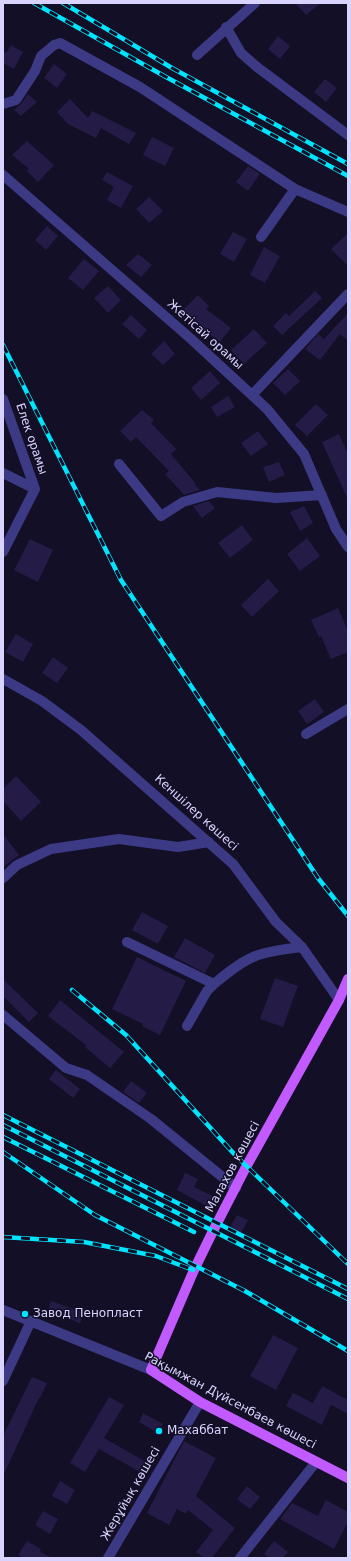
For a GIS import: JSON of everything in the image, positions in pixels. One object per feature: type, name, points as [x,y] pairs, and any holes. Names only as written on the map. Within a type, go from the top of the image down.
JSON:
[{"type":"main road","name":"Малахов көшесі","points":[[151,1370],[194,1270],[236,1188],[339,1000],[348,980]]},
{"type":"main road","name":"Рақымжан Дүйсенбаев көшесі","points":[[151,1370],[200,1402],[348,1478]]},
{"type":"street","points":[[197,55],[226,27],[255,3]]},
{"type":"street","points":[[226,27],[233,41],[246,58],[348,135]]},
{"type":"street","points":[[3,104],[16,100],[35,71],[41,56],[54,45],[60,43],[140,87],[295,189],[348,212]]},
{"type":"street","name":"Жетісай орамы","points":[[3,175],[190,338],[267,409],[304,454],[336,529],[347,542]]},
{"type":"street","points":[[261,237],[295,189]]},
{"type":"street","points":[[252,395],[348,294]]},
{"type":"street","name":"Елек орамы","points":[[3,399],[35,489],[3,552]]},
{"type":"street","points":[[119,464],[161,516],[183,502],[216,492],[276,498],[322,495]]},
{"type":"street","points":[[3,473],[35,489]]},
{"type":"street","name":"Кеншілер көшесі","points":[[3,680],[42,701],[81,730],[233,864],[276,922],[302,947],[339,1000]]},
{"type":"street","points":[[306,734],[348,709]]},
{"type":"street","points":[[3,878],[17,865],[51,849],[119,839],[178,847],[209,842]]},
{"type":"street","points":[[127,942],[214,984]]},
{"type":"street","points":[[187,1026],[207,991],[249,957],[266,951],[302,947]]},
{"type":"street","points":[[3,1015],[66,1068],[87,1075],[151,1119],[236,1188]]},
{"type":"street","name":"Рақымжан Дүйсенбаев көшесі","points":[[3,1310],[151,1370]]},
{"type":"street","points":[[3,1381],[31,1321]]},
{"type":"street","name":"Жерұйық көшесі","points":[[108,1558],[200,1402]]},
{"type":"street","points":[[240,1558],[316,1462]]},
{"type":"building","points":[[295,3],[321,3],[306,15]]},
{"type":"building","points":[[278,36],[290,46],[280,59],[268,49]]},
{"type":"building","points":[[11,45],[23,52],[14,69],[3,63],[3,51],[6,53]]},
{"type":"building","points":[[54,64],[67,74],[57,88],[44,78]]},
{"type":"building","points":[[325,79],[337,88],[326,102],[314,92]]},
{"type":"building","points":[[28,94],[37,102],[21,116],[14,110],[21,104]]},
{"type":"building","points":[[70,99],[88,118],[92,111],[136,133],[129,144],[101,128],[96,138],[68,124],[57,112]]},
{"type":"building","points":[[152,137],[174,148],[165,166],[143,155]]},
{"type":"building","points":[[27,141],[54,165],[38,182],[27,171],[29,169],[12,155]]},
{"type":"building","points":[[248,166],[260,174],[248,191],[236,182]]},
{"type":"building","points":[[107,172],[133,186],[121,208],[107,200],[114,187],[102,180]]},
{"type":"building","points":[[149,197],[163,211],[149,223],[136,209]]},
{"type":"building","points":[[47,226],[58,236],[46,250],[35,240]]},
{"type":"building","points":[[233,232],[247,239],[234,262],[220,254]]},
{"type":"building","points":[[348,233],[348,266],[331,249]]},
{"type":"building","points":[[264,247],[280,256],[265,283],[250,275]]},
{"type":"building","points":[[138,254],[152,265],[141,277],[126,265]]},
{"type":"building","points":[[84,259],[99,271],[83,290],[68,278]]},
{"type":"building","points":[[108,286],[121,300],[108,313],[94,298]]},
{"type":"building","points":[[315,291],[322,298],[282,335],[273,326],[286,313],[289,316]]},
{"type":"building","points":[[198,295],[209,306],[206,309],[231,328],[220,342],[193,322],[182,311]]},
{"type":"building","points":[[348,313],[348,341],[340,334],[320,360],[305,349],[318,334],[324,339]]},
{"type":"building","points":[[131,315],[147,330],[139,339],[122,324]]},
{"type":"building","points":[[254,329],[267,343],[244,364],[231,350]]},
{"type":"building","points":[[164,341],[175,354],[163,365],[151,354]]},
{"type":"building","points":[[288,369],[300,381],[285,395],[273,383]]},
{"type":"building","points":[[210,371],[220,383],[201,400],[191,388]]},
{"type":"building","points":[[228,396],[235,407],[217,417],[211,407]]},
{"type":"building","points":[[316,404],[328,415],[307,436],[295,425]]},
{"type":"building","points":[[142,410],[154,420],[151,423],[176,449],[171,454],[200,490],[184,495],[165,474],[169,471],[136,437],[131,442],[120,431]]},
{"type":"building","points":[[258,431],[268,444],[251,456],[241,443]]},
{"type":"building","points":[[339,434],[348,454],[348,500],[322,442]]},
{"type":"building","points":[[279,462],[285,475],[269,482],[263,467]]},
{"type":"building","points":[[209,501],[215,508],[202,518],[193,506]]},
{"type":"building","points":[[304,506],[313,523],[300,531],[290,512]]},
{"type":"building","points":[[242,525],[253,540],[230,558],[218,543]]},
{"type":"building","points":[[307,538],[320,556],[300,571],[287,554]]},
{"type":"building","points":[[30,539],[53,550],[38,582],[14,570]]},
{"type":"building","points":[[268,579],[279,591],[252,617],[241,605]]},
{"type":"building","points":[[338,608],[348,631],[348,652],[331,659],[321,636],[319,637],[311,620]]},
{"type":"building","points":[[16,634],[33,644],[23,662],[5,652]]},
{"type":"building","points":[[53,657],[68,668],[57,683],[42,673]]},
{"type":"building","points":[[315,699],[324,712],[307,724],[298,711]]},
{"type":"building","points":[[16,776],[41,802],[21,821],[3,801],[3,789]]},
{"type":"building","points":[[3,834],[19,855],[3,867]]},
{"type":"building","points":[[142,912],[168,926],[158,944],[132,930]]},
{"type":"building","points":[[185,938],[215,955],[205,973],[174,957]]},
{"type":"building","points":[[137,957],[186,981],[160,1035],[142,1026],[143,1024],[112,1009]]},
{"type":"building","points":[[275,978],[298,986],[283,1027],[260,1019]]},
{"type":"building","points":[[3,979],[38,1013],[29,1022],[3,996]]},
{"type":"building","points":[[60,1000],[124,1052],[110,1068],[85,1047],[86,1045],[48,1016]]},
{"type":"building","points":[[56,1070],[80,1089],[73,1098],[49,1079]]},
{"type":"building","points":[[131,1081],[147,1093],[139,1103],[123,1092]]},
{"type":"building","points":[[185,1173],[198,1179],[194,1187],[217,1198],[212,1209],[177,1190]]},
{"type":"building","points":[[237,1215],[248,1220],[240,1235],[229,1229]]},
{"type":"building","points":[[51,1301],[84,1313],[80,1323],[48,1311]]},
{"type":"building","points":[[273,1335],[298,1348],[276,1390],[250,1376]]},
{"type":"building","points":[[32,1377],[47,1383],[3,1476],[3,1436]]},
{"type":"building","points":[[322,1386],[348,1400],[348,1414],[331,1405],[322,1425],[286,1406],[293,1393],[313,1403]]},
{"type":"building","points":[[109,1397],[124,1405],[104,1438],[148,1463],[142,1473],[99,1449],[85,1472],[70,1463]]},
{"type":"building","points":[[143,1413],[163,1424],[158,1433],[139,1422]]},
{"type":"building","points":[[184,1441],[216,1458],[196,1496],[235,1528],[212,1558],[204,1558],[196,1552],[213,1530],[188,1510],[186,1514],[177,1509],[169,1525],[147,1513]]},
{"type":"building","points":[[60,1481],[75,1490],[67,1504],[52,1496]]},
{"type":"building","points":[[247,1486],[260,1497],[250,1509],[237,1499]]},
{"type":"building","points":[[326,1500],[348,1512],[348,1522],[334,1549],[280,1519],[292,1503],[318,1516]]},
{"type":"building","points":[[43,1511],[58,1519],[50,1534],[35,1525]]},
{"type":"building","points":[[27,1541],[41,1549],[40,1552],[52,1558],[23,1558],[18,1555]]},
{"type":"building","points":[[274,1541],[288,1552],[283,1558],[269,1558],[264,1554]]},
{"type":"railway","points":[[34,3],[348,176]]},
{"type":"railway","points":[[63,3],[172,68],[348,164]]},
{"type":"railway","points":[[3,345],[121,580],[318,878],[348,916]]},
{"type":"railway","points":[[72,990],[126,1035],[236,1156],[348,1264]]},
{"type":"railway","points":[[3,1115],[348,1289]]},
{"type":"railway","points":[[3,1125],[348,1299]]},
{"type":"railway","points":[[3,1137],[194,1232]]},
{"type":"railway","points":[[3,1152],[95,1215],[245,1291],[348,1351]]},
{"type":"railway","points":[[3,1237],[84,1242],[156,1256],[193,1270]]},
{"type":"place","name":"Завод Пенопласт","points":[[25,1314]]},
{"type":"place","name":"Махаббат","points":[[159,1431]]}]
